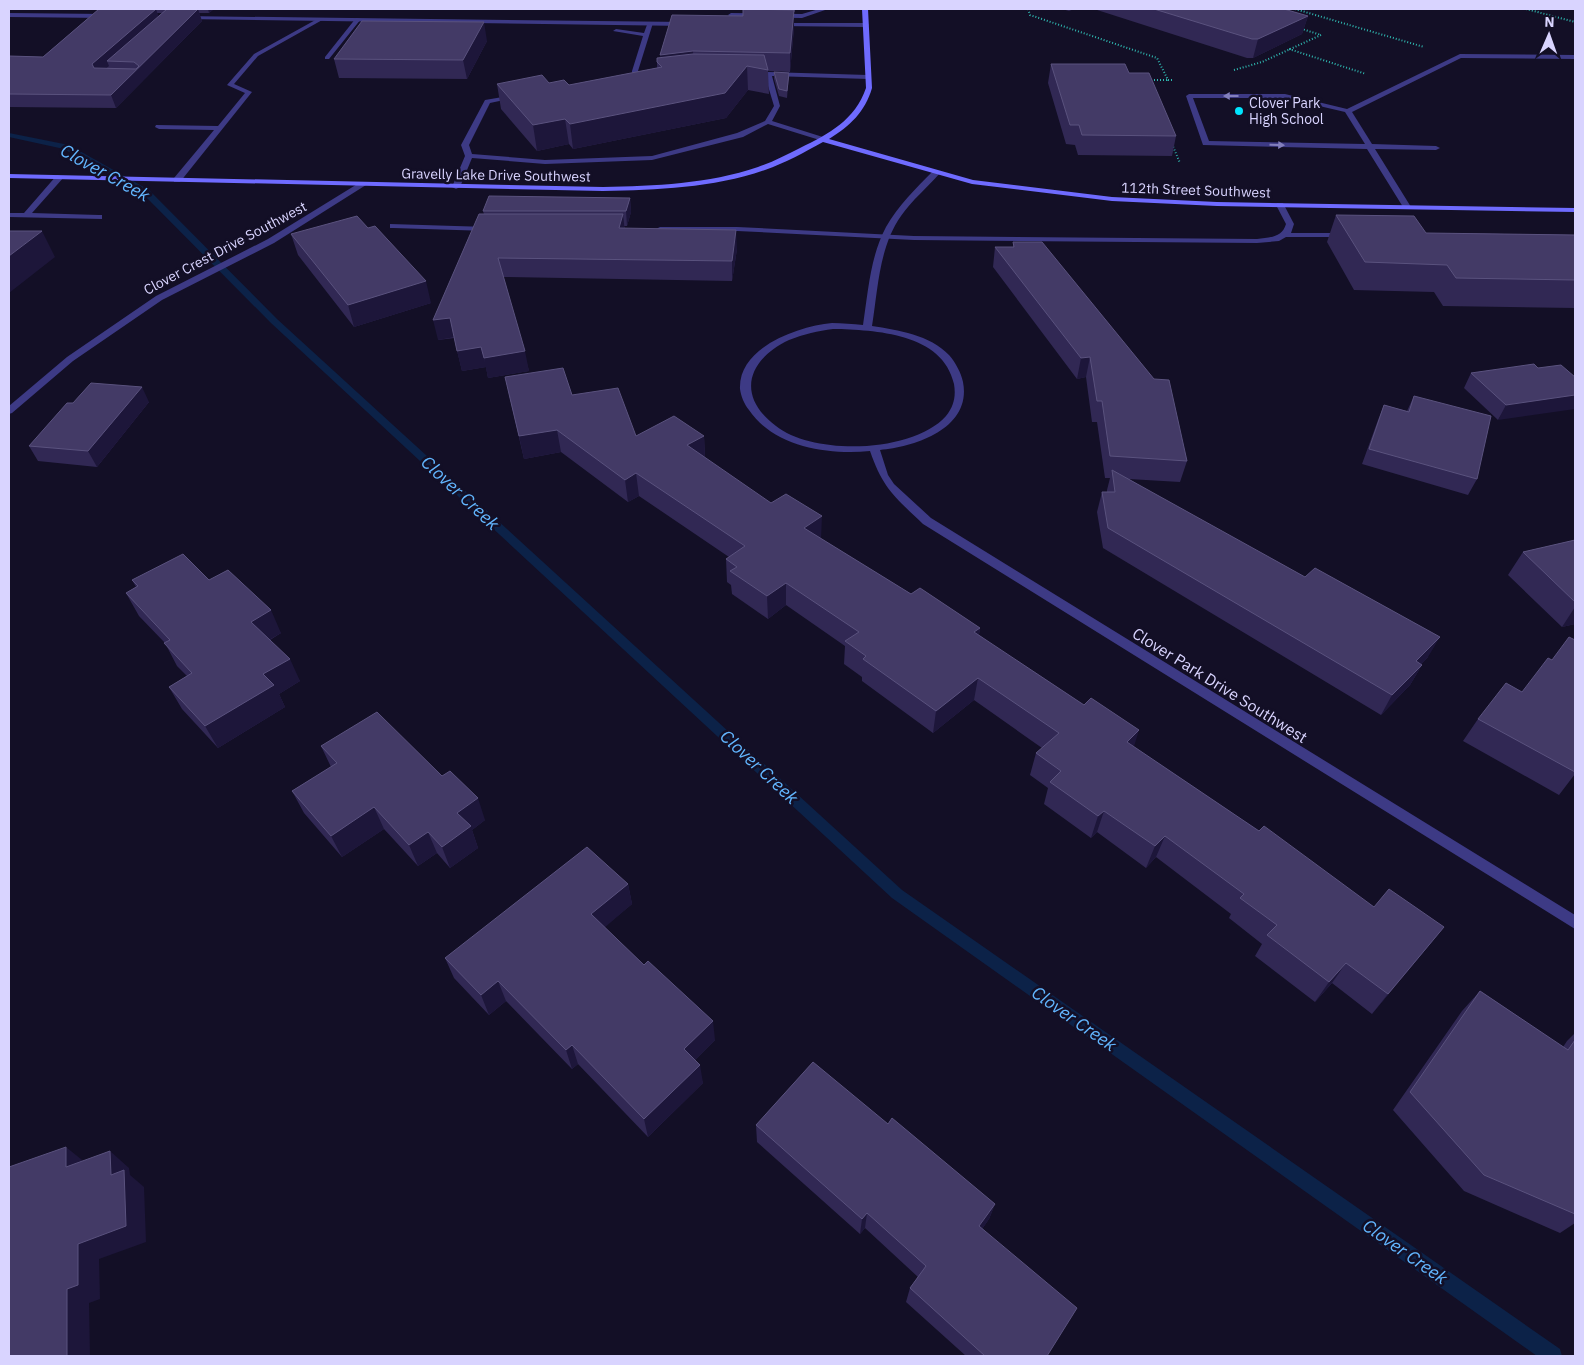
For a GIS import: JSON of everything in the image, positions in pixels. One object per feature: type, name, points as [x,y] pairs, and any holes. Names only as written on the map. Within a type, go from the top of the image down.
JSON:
[{"type":"main road","name":"Gravelly Lake Drive Southwest","points":[[9,177],[604,189],[664,188],[699,184],[762,169],[823,140],[844,127],[866,100],[868,77],[865,9]]},
{"type":"main road","name":"112th Street Southwest","points":[[823,140],[936,173],[1010,188],[1112,199],[1280,205],[1575,210]]},
{"type":"street","points":[[729,24],[731,12],[794,16],[811,15],[825,9]]},
{"type":"street","points":[[9,14],[112,16]]},
{"type":"street","points":[[794,16],[794,24]]},
{"type":"street","points":[[179,17],[689,24]]},
{"type":"street","points":[[177,180],[249,92],[230,85],[256,55],[321,19]]},
{"type":"street","points":[[327,58],[358,19]]},
{"type":"street","points":[[627,23],[616,31],[646,35]]},
{"type":"street","points":[[634,81],[635,71],[650,23]]},
{"type":"street","points":[[775,24],[866,25]]},
{"type":"street","points":[[1436,148],[1206,142],[1189,96],[1284,96],[1348,111],[1460,56],[1575,57]]},
{"type":"street","points":[[740,74],[868,77]]},
{"type":"street","points":[[469,156],[545,162],[652,158],[740,135],[768,122],[777,106],[768,74]]},
{"type":"street","points":[[626,82],[643,80]]},
{"type":"street","points":[[456,187],[469,156],[465,145],[487,101],[526,95]]},
{"type":"street","points":[[1348,111],[1407,207]]},
{"type":"street","points":[[768,122],[823,140]]},
{"type":"street","points":[[159,127],[219,128]]},
{"type":"street","points":[[867,327],[887,236],[898,215],[936,173]]},
{"type":"street","points":[[26,216],[60,177]]},
{"type":"street","name":"Clover Crest Drive Southwest","points":[[9,411],[70,359],[121,322],[180,285],[272,241],[362,185]]},
{"type":"street","points":[[648,229],[737,229],[887,236],[1257,241],[1278,239],[1288,231],[1290,224],[1280,205]]},
{"type":"street","points":[[9,215],[99,217]]},
{"type":"street","points":[[393,226],[500,229]]},
{"type":"street","points":[[1285,234],[1352,236]]},
{"type":"street","points":[[833,326],[867,327],[900,333],[928,344],[949,360],[960,380],[960,400],[948,420],[925,436],[892,447],[874,449],[855,450],[818,446],[785,435],[760,419],[746,399],[745,378],[754,359],[774,344],[801,332],[833,326]]},
{"type":"street","name":"Clover Park Drive Southwest","points":[[874,449],[882,475],[890,486],[927,521],[1575,923]]},
{"type":"path","points":[[1028,9],[1030,15],[1157,58],[1168,80]]},
{"type":"path","points":[[1295,9],[1432,49]]},
{"type":"path","points":[[1526,9],[1575,22]]},
{"type":"path","points":[[1234,70],[1262,62],[1321,35],[1295,27]]},
{"type":"path","points":[[1288,49],[1368,74]]},
{"type":"path","points":[[1150,88],[1146,80],[1178,80]]},
{"type":"path","points":[[1170,138],[1180,163]]},
{"type":"building","points":[[99,9],[156,9],[92,64],[94,68],[136,69],[139,66],[134,62],[107,61],[167,9],[198,9],[111,95],[9,94],[9,56],[43,57]]},
{"type":"building","points":[[743,9],[794,10],[790,53],[693,51],[660,55],[672,15],[743,16]]},
{"type":"building","points":[[1154,9],[1284,9],[1308,16],[1258,39],[1252,39]]},
{"type":"building","points":[[362,21],[484,22],[463,60],[334,59]]},
{"type":"building","points":[[693,54],[764,55],[768,70],[747,66],[725,93],[570,124],[565,119],[533,125],[497,84],[542,75],[549,83],[564,80],[569,85],[662,67],[657,62],[657,58]]},
{"type":"building","points":[[1051,64],[1125,64],[1129,73],[1149,73],[1176,136],[1082,135],[1079,125],[1070,125]]},
{"type":"building","points":[[774,72],[789,73],[787,91],[779,89]]},
{"type":"building","points":[[489,196],[630,198],[626,211],[483,211]]},
{"type":"building","points":[[479,214],[623,214],[619,228],[736,230],[732,261],[498,258],[525,351],[484,358],[481,347],[457,351],[450,318],[433,320]]},
{"type":"building","points":[[1336,215],[1414,216],[1426,233],[1575,235],[1575,280],[1456,278],[1447,265],[1365,262]]},
{"type":"building","points":[[357,216],[368,228],[375,226],[426,281],[348,305],[291,234]]},
{"type":"building","points":[[9,231],[42,231],[9,256]]},
{"type":"building","points":[[1013,242],[1042,242],[1154,379],[1169,380],[1187,461],[1110,456],[1102,401],[1097,401],[1090,357],[1081,358],[995,247],[1014,247]]},
{"type":"building","points":[[1534,364],[1538,368],[1561,365],[1575,377],[1575,395],[1506,405],[1471,373]]},
{"type":"building","points":[[563,368],[572,395],[618,388],[636,436],[674,416],[704,436],[687,445],[771,503],[786,494],[822,516],[804,528],[911,594],[920,588],[980,628],[974,632],[1084,705],[1091,698],[1139,730],[1127,742],[1259,831],[1264,826],[1374,907],[1389,889],[1444,927],[1388,994],[1346,963],[1329,982],[1267,935],[1277,925],[1240,898],[1244,894],[1165,836],[1155,846],[1104,811],[1098,816],[1050,782],[1061,771],[1036,753],[1059,733],[978,678],[936,711],[863,659],[866,656],[845,641],[859,632],[786,583],[767,596],[730,571],[737,567],[726,559],[745,546],[636,473],[625,480],[557,430],[519,436],[505,377]]},
{"type":"building","points":[[91,383],[142,387],[88,451],[29,446],[67,403],[73,403]]},
{"type":"building","points":[[1414,396],[1491,416],[1477,479],[1369,449],[1384,405],[1409,412]]},
{"type":"building","points":[[1112,470],[1305,577],[1315,568],[1440,637],[1416,661],[1422,665],[1392,695],[1108,528],[1102,492],[1115,492]]},
{"type":"building","points":[[1575,540],[1575,602],[1523,552]]},
{"type":"building","points":[[183,554],[209,580],[228,570],[271,610],[251,622],[290,659],[263,674],[274,685],[205,726],[169,687],[192,673],[164,643],[170,640],[126,593],[138,586],[132,580]]},
{"type":"building","points":[[1569,637],[1575,640],[1575,772],[1478,719],[1506,683],[1522,692],[1548,658],[1552,660]]},
{"type":"building","points":[[377,712],[442,776],[450,771],[478,798],[457,813],[471,826],[442,847],[428,832],[409,845],[374,807],[331,836],[292,791],[337,763],[321,746]]},
{"type":"building","points":[[587,847],[628,884],[591,914],[644,965],[648,961],[713,1021],[684,1049],[700,1065],[644,1119],[572,1045],[566,1050],[498,981],[481,995],[445,958]]},
{"type":"building","points":[[1480,991],[1568,1050],[1575,1040],[1575,1214],[1484,1175],[1410,1092]]},
{"type":"building","points":[[813,1062],[888,1124],[892,1118],[995,1204],[979,1226],[1077,1308],[1047,1356],[985,1356],[910,1288],[926,1266],[867,1213],[862,1219],[756,1125]]},
{"type":"building","points":[[66,1147],[66,1167],[110,1151],[111,1175],[124,1170],[126,1226],[78,1244],[78,1285],[67,1289],[67,1356],[9,1356],[9,1167]]},
{"type":"waterway","name":"Clover Creek","points":[[9,135],[66,147],[146,192],[274,321],[897,894],[1553,1356]]},
{"type":"place","name":"Clover Park High School","points":[[1239,111]]}]
